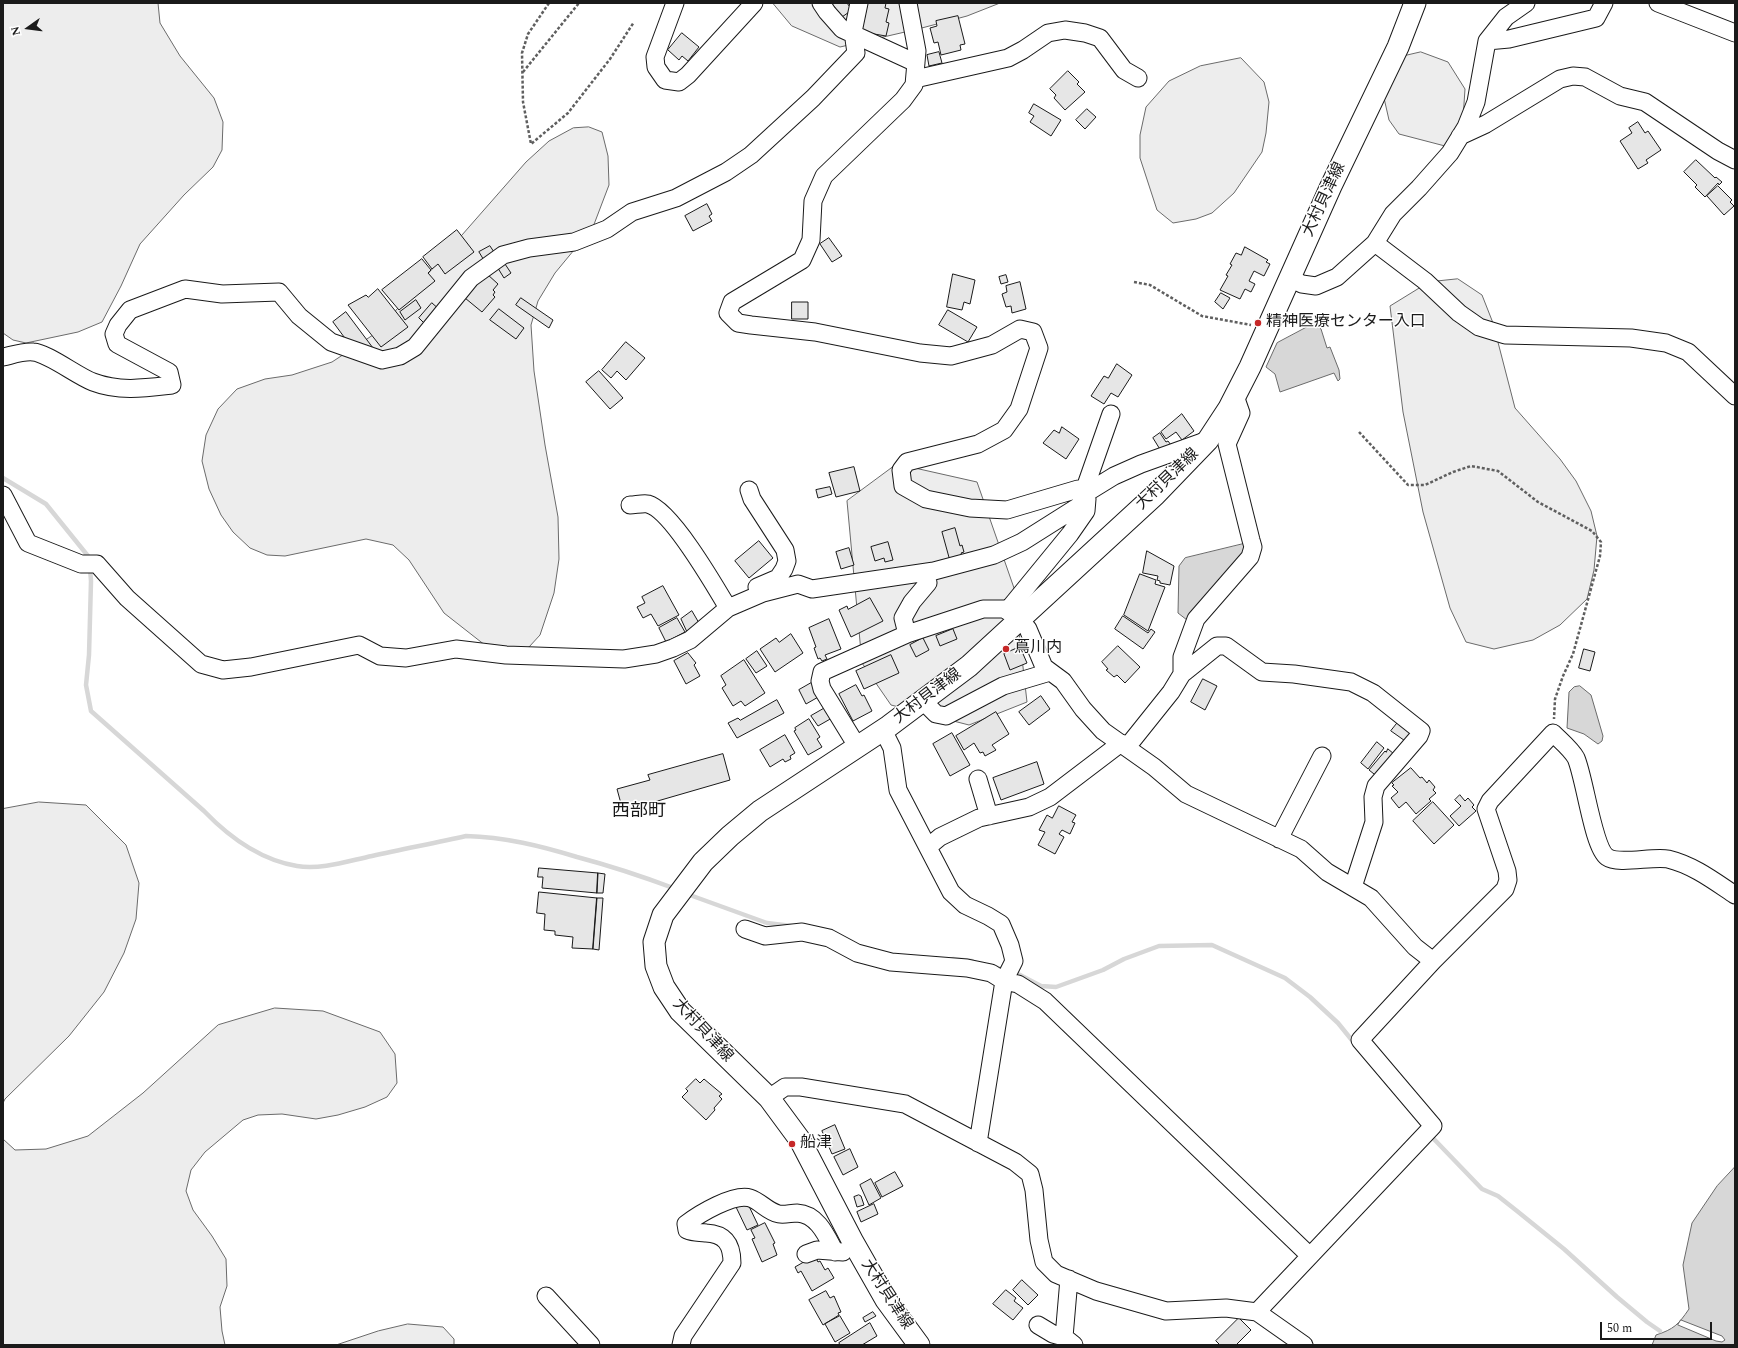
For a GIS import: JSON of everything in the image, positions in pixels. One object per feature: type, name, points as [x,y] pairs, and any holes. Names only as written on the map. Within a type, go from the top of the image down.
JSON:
[{"type":"main road","name":"大村貝津線","points":[[919,1345],[886,1300],[856,1248],[800,1140],[768,1098],[680,1011],[664,987],[656,966],[654,942],[663,915],[703,862],[730,836],[760,811],[883,730],[924,701],[969,666],[1014,615],[1155,495],[1208,440],[1235,396],[1250,367],[1331,186],[1398,47],[1415,3]]},
{"type":"street","points":[[675,3],[655,56],[656,67],[665,80],[679,82],[754,3]]},
{"type":"street","points":[[821,3],[842,28],[915,71],[1008,58],[1024,50],[1048,33],[1065,30],[1085,33],[1100,38],[1124,70],[1138,78]]},
{"type":"street","points":[[3,357],[34,352],[52,359],[93,382],[119,388],[148,388],[172,385],[169,372],[117,344],[114,334],[118,325],[130,310],[185,289],[222,294],[279,292],[299,316],[331,342],[382,360],[400,356],[415,347],[471,278],[503,255],[529,248],[574,242],[607,228],[632,212],[676,198],[689,192],[726,172],[751,155],[813,98],[856,53],[853,35],[859,3]]},
{"type":"street","points":[[908,3],[917,51],[914,85],[903,100],[824,176],[813,201],[811,240],[802,260],[732,302],[728,313],[738,322],[751,326],[815,332],[920,353],[952,356],[992,345],[1020,329],[1033,332],[1038,348],[1019,409],[1004,430],[978,444],[907,462],[900,470],[903,486],[926,498],[970,508],[1008,510],[1078,489],[1086,492]]},
{"type":"street","points":[[1289,278],[1302,284],[1316,286],[1337,278],[1375,243],[1393,214],[1419,188],[1450,153],[1466,127],[1476,102],[1488,41],[1506,17],[1526,3]]},
{"type":"street","points":[[1488,41],[1509,39],[1596,18],[1604,3]]},
{"type":"street","points":[[1658,3],[1735,33]]},
{"type":"street","points":[[1460,136],[1486,124],[1560,79],[1573,76],[1585,77],[1620,96],[1645,102],[1718,151],[1735,160]]},
{"type":"street","points":[[1375,243],[1425,281],[1459,313],[1479,327],[1505,335],[1631,338],[1666,343],[1688,352],[1735,395]]},
{"type":"street","points":[[1182,674],[1182,657],[1196,619],[1250,557],[1252,547],[1227,444],[1240,412],[1235,396]]},
{"type":"street","points":[[726,604],[798,584],[812,589],[926,572],[994,555],[1022,542],[1079,506],[1086,492],[1111,414]]},
{"type":"street","points":[[1086,492],[1114,476],[1141,464],[1208,440]]},
{"type":"street","points":[[3,495],[28,543],[81,564],[97,564],[127,598],[201,664],[223,670],[251,667],[360,644],[380,656],[406,658],[456,649],[506,655],[624,659],[656,654],[690,640],[726,604],[778,578],[784,570],[787,561],[785,550],[752,499],[749,490]]},
{"type":"street","points":[[1014,615],[1086,511],[1086,492]]},
{"type":"street","points":[[630,505],[648,504],[665,515],[708,573],[726,604]]},
{"type":"street","points":[[907,634],[903,618],[912,602],[928,583],[926,572]]},
{"type":"street","points":[[857,746],[822,689],[820,681],[822,672],[907,634],[983,609],[1004,609],[1014,615],[1028,629],[1044,667],[1063,681],[1083,709],[1103,731],[1154,767],[1186,794],[1301,849],[1327,872],[1371,898],[1415,946],[1433,961]]},
{"type":"street","points":[[928,847],[940,837],[979,818],[1029,807],[1050,797],[1124,745],[1171,692],[1182,674],[1217,646],[1226,646],[1262,672],[1294,674],[1351,682],[1373,693],[1421,731],[1419,736],[1376,786],[1373,797],[1374,822],[1353,887]]},
{"type":"street","points":[[924,701],[936,714],[946,716],[1003,686],[1050,672]]},
{"type":"street","points":[[883,730],[892,748],[898,790],[951,892],[965,905],[1001,924],[1010,945],[1014,961],[1004,982],[978,1143]]},
{"type":"street","points":[[1257,1312],[1431,1130],[1433,1126],[1360,1040],[1433,961],[1505,889],[1508,880],[1507,872],[1486,809],[1490,801],[1554,733],[1575,757],[1581,771],[1599,847],[1607,857],[1619,860],[1667,859],[1702,872],[1735,895]]},
{"type":"street","points":[[1279,839],[1322,756]]},
{"type":"street","points":[[978,779],[989,816]]},
{"type":"street","points":[[745,929],[765,936],[802,932],[829,938],[857,953],[891,962],[967,968],[991,973],[1004,982],[1018,984],[1045,1001],[1310,1256]]},
{"type":"street","points":[[768,1098],[785,1087],[801,1087],[905,1104],[1015,1162],[1030,1174],[1034,1190],[1039,1240],[1044,1262],[1056,1274],[1096,1291],[1166,1311],[1226,1308],[1257,1312],[1304,1345]]},
{"type":"street","points":[[681,1345],[683,1336],[732,1263],[732,1254],[727,1242],[719,1235],[705,1232],[693,1233],[687,1230],[686,1224],[693,1219],[736,1197],[750,1198],[779,1214],[798,1213],[810,1216],[822,1228],[835,1252]]},
{"type":"street","points":[[806,1254],[817,1250],[841,1253],[856,1248]]},
{"type":"street","points":[[1038,1325],[1069,1341],[1069,1279]]},
{"type":"street","points":[[546,1296],[591,1345]]},
{"type":"path","points":[[549,3],[528,34],[522,53],[523,102],[530,144],[568,113],[610,59],[634,22]]},
{"type":"path","points":[[522,72],[579,3]]},
{"type":"path","points":[[1134,282],[1150,285],[1202,316],[1267,328]]},
{"type":"path","points":[[1359,432],[1408,485],[1425,485],[1453,472],[1471,466],[1498,470],[1538,502],[1592,531],[1601,542],[1600,556],[1573,654],[1555,699],[1554,733]]},
{"type":"shaded area","points":[[3,3],[158,3],[160,23],[180,56],[214,98],[223,122],[222,150],[213,167],[184,195],[140,244],[121,286],[102,322],[78,332],[26,343],[13,340],[3,333]]},
{"type":"shaded area","points":[[773,3],[1000,3],[967,16],[840,47],[792,26]]},
{"type":"shaded area","points":[[1421,52],[1448,62],[1465,89],[1463,119],[1445,146],[1399,134],[1389,120],[1384,98],[1400,57]]},
{"type":"shaded area","points":[[1241,58],[1264,82],[1269,102],[1266,133],[1262,152],[1234,193],[1212,213],[1196,219],[1173,223],[1157,210],[1140,158],[1140,135],[1146,107],[1169,81],[1200,66]]},
{"type":"shaded area","points":[[589,127],[602,132],[608,156],[609,185],[593,227],[555,273],[538,301],[531,325],[534,371],[558,517],[559,559],[554,593],[540,635],[529,647],[504,660],[444,613],[409,560],[393,545],[366,539],[285,556],[267,555],[250,548],[233,532],[221,515],[209,489],[202,461],[206,435],[218,409],[237,389],[265,379],[292,375],[332,362],[376,333],[526,162],[549,141],[573,128]]},
{"type":"shaded area","points":[[1458,279],[1482,295],[1493,323],[1515,408],[1560,459],[1576,481],[1591,511],[1597,536],[1594,570],[1587,599],[1560,625],[1533,640],[1494,649],[1466,642],[1450,608],[1423,512],[1403,412],[1390,306],[1429,282]]},
{"type":"shaded area","points":[[1315,323],[1321,329],[1327,348],[1330,347],[1339,370],[1340,379],[1338,381],[1334,373],[1280,392],[1275,374],[1266,367],[1277,343]]},
{"type":"shaded area","points":[[897,464],[977,482],[1014,588],[1027,702],[969,725],[891,705],[862,663],[847,501]]},
{"type":"shaded area","points":[[1243,544],[1248,549],[1187,620],[1178,613],[1179,566],[1185,558]]},
{"type":"shaded area","points":[[1580,686],[1591,695],[1603,736],[1602,741],[1598,744],[1584,734],[1567,728],[1569,692],[1574,687]]},
{"type":"shaded area","points":[[39,802],[86,805],[126,845],[139,883],[136,919],[124,953],[104,992],[69,1036],[5,1099],[3,1103],[3,809]]},
{"type":"shaded area","points":[[275,1008],[323,1011],[380,1032],[395,1054],[397,1083],[387,1097],[365,1107],[338,1115],[316,1119],[282,1114],[258,1115],[243,1120],[205,1152],[191,1170],[186,1191],[193,1210],[212,1236],[226,1259],[227,1286],[220,1307],[225,1345],[3,1345],[3,1139],[15,1150],[46,1149],[88,1136],[143,1093],[218,1025]]},
{"type":"shaded area","points":[[1735,1167],[1735,1345],[1652,1345],[1656,1335],[1675,1326],[1689,1309],[1683,1265],[1692,1223],[1717,1186]]},
{"type":"shaded area","points":[[408,1324],[443,1327],[454,1339],[454,1345],[336,1345],[378,1331]]},
{"type":"pier","points":[[1681,1320],[1722,1336],[1725,1340],[1722,1342],[1716,1341],[1678,1325]]},
{"type":"building","points":[[832,3],[847,3],[852,10],[842,17]]},
{"type":"building","points":[[868,3],[886,3],[885,8],[889,9],[886,22],[889,23],[886,36],[862,32]]},
{"type":"building","points":[[958,16],[965,44],[960,45],[961,50],[941,55],[938,42],[934,43],[930,28],[937,26],[936,21]]},
{"type":"building","points":[[682,33],[699,47],[688,61],[682,56],[679,60],[668,50]]},
{"type":"building","points":[[939,52],[942,63],[929,66],[927,55]]},
{"type":"building","points":[[1068,71],[1079,82],[1077,84],[1085,92],[1065,110],[1054,98],[1056,95],[1050,89]]},
{"type":"building","points":[[1034,104],[1061,120],[1051,136],[1030,122],[1034,116],[1029,113]]},
{"type":"building","points":[[1087,109],[1096,117],[1085,129],[1076,120]]},
{"type":"building","points":[[1638,122],[1645,133],[1648,131],[1661,150],[1646,160],[1648,163],[1638,169],[1620,141],[1632,133],[1629,128]]},
{"type":"building","points":[[1696,160],[1715,178],[1716,177],[1722,182],[1719,185],[1718,183],[1705,197],[1695,187],[1697,185],[1684,172]]},
{"type":"building","points":[[1718,186],[1732,200],[1730,202],[1734,206],[1724,215],[1707,196]]},
{"type":"building","points":[[707,204],[712,214],[709,216],[712,221],[693,231],[685,216]]},
{"type":"building","points":[[457,230],[474,252],[445,274],[438,264],[432,269],[423,257]]},
{"type":"building","points":[[829,238],[842,256],[832,262],[820,244]]},
{"type":"building","points":[[490,246],[496,255],[485,262],[479,252]]},
{"type":"building","points":[[1245,247],[1268,260],[1266,262],[1270,264],[1264,276],[1254,271],[1249,281],[1255,284],[1251,292],[1245,289],[1240,299],[1220,290],[1228,276],[1226,275],[1232,265],[1230,264],[1236,253],[1241,255]]},
{"type":"building","points":[[422,259],[431,270],[428,273],[435,281],[399,310],[382,290]]},
{"type":"building","points":[[503,261],[511,273],[504,278],[496,265]]},
{"type":"building","points":[[487,274],[498,284],[493,290],[495,292],[493,295],[495,297],[482,312],[465,298]]},
{"type":"building","points":[[953,274],[975,280],[970,304],[964,302],[962,310],[947,307]]},
{"type":"building","points":[[1006,275],[1008,282],[1001,284],[999,277]]},
{"type":"building","points":[[1020,282],[1026,309],[1012,313],[1011,306],[1006,307],[1002,294],[1007,292],[1006,286]]},
{"type":"building","points":[[378,289],[408,327],[381,347],[348,305],[366,295],[368,297]]},
{"type":"building","points":[[1221,293],[1230,298],[1223,309],[1215,302]]},
{"type":"building","points":[[521,298],[553,320],[549,328],[516,305]]},
{"type":"building","points":[[416,300],[421,308],[405,320],[400,312]]},
{"type":"building","points":[[792,302],[808,302],[808,319],[792,319]]},
{"type":"building","points":[[432,303],[440,310],[426,325],[419,318]]},
{"type":"building","points":[[499,309],[524,328],[516,339],[490,320]]},
{"type":"building","points":[[948,310],[977,327],[968,342],[939,325]]},
{"type":"building","points":[[346,312],[373,348],[368,352],[350,345],[333,322]]},
{"type":"building","points":[[626,342],[645,358],[626,380],[617,371],[611,378],[602,370]]},
{"type":"building","points":[[1117,364],[1132,375],[1118,397],[1111,393],[1104,404],[1091,396],[1104,376],[1108,378]]},
{"type":"building","points":[[599,371],[623,398],[610,409],[586,382]]},
{"type":"building","points":[[1182,414],[1194,431],[1182,440],[1176,432],[1166,439],[1161,432]]},
{"type":"building","points":[[1062,427],[1079,439],[1066,459],[1043,443],[1054,430],[1059,433]]},
{"type":"building","points":[[1160,433],[1166,442],[1168,441],[1171,445],[1161,451],[1153,438]]},
{"type":"building","points":[[854,467],[860,491],[836,497],[829,473]]},
{"type":"building","points":[[830,487],[832,494],[818,498],[816,490]]},
{"type":"building","points":[[955,528],[960,546],[962,545],[964,552],[961,553],[963,557],[950,561],[942,532]]},
{"type":"building","points":[[759,541],[773,558],[749,578],[735,561]]},
{"type":"building","points":[[888,542],[893,560],[885,562],[884,558],[875,561],[871,547]]},
{"type":"building","points":[[849,548],[854,565],[841,569],[836,552]]},
{"type":"building","points":[[1147,551],[1174,566],[1170,585],[1160,583],[1160,581],[1157,580],[1158,576],[1143,573]]},
{"type":"building","points":[[1140,574],[1156,580],[1155,584],[1165,587],[1148,631],[1124,615]]},
{"type":"building","points":[[663,586],[679,615],[658,626],[651,614],[643,618],[637,607],[645,603],[642,597]]},
{"type":"building","points":[[870,598],[883,621],[851,637],[839,610],[847,606],[848,609]]},
{"type":"building","points":[[692,611],[699,623],[687,632],[681,619]]},
{"type":"building","points":[[1123,616],[1148,633],[1151,629],[1155,632],[1143,649],[1115,629]]},
{"type":"building","points":[[677,618],[685,632],[666,642],[659,628]]},
{"type":"building","points":[[829,619],[841,649],[825,655],[827,659],[822,661],[820,658],[818,659],[814,648],[816,647],[809,628]]},
{"type":"building","points":[[953,629],[957,639],[940,646],[936,636]]},
{"type":"building","points":[[791,634],[803,653],[775,672],[760,649],[776,638],[779,642]]},
{"type":"building","points":[[923,638],[929,650],[916,657],[910,645]]},
{"type":"building","points":[[1118,646],[1140,667],[1125,683],[1117,675],[1114,677],[1106,670],[1108,669],[1102,662]]},
{"type":"building","points":[[1020,647],[1027,663],[1010,670],[1004,654]]},
{"type":"building","points":[[1584,649],[1595,652],[1590,671],[1579,668]]},
{"type":"building","points":[[757,651],[767,666],[756,673],[746,659]]},
{"type":"building","points":[[688,653],[696,663],[694,665],[700,676],[686,684],[674,661]]},
{"type":"building","points":[[891,655],[899,673],[864,689],[856,671]]},
{"type":"building","points":[[744,660],[765,693],[745,706],[741,701],[733,706],[722,688],[726,685],[721,676]]},
{"type":"building","points":[[1203,679],[1217,686],[1205,710],[1191,702]]},
{"type":"building","points":[[813,682],[820,696],[806,704],[799,690]]},
{"type":"building","points":[[856,685],[862,696],[864,695],[872,711],[853,721],[839,694]]},
{"type":"building","points":[[1041,696],[1050,709],[1029,725],[1019,712]]},
{"type":"building","points":[[777,700],[784,713],[737,738],[728,723],[738,718],[740,720]]},
{"type":"building","points":[[825,708],[832,718],[818,726],[811,716]]},
{"type":"building","points":[[996,712],[1009,734],[992,745],[996,750],[985,756],[983,752],[980,753],[974,743],[964,750],[956,736]]},
{"type":"building","points":[[809,719],[820,737],[817,739],[822,747],[808,755],[794,731],[796,730],[795,728]]},
{"type":"building","points":[[1399,721],[1414,733],[1408,743],[1391,731]]},
{"type":"building","points":[[952,733],[970,765],[950,776],[933,744]]},
{"type":"building","points":[[785,735],[795,753],[790,756],[791,759],[785,762],[783,759],[770,767],[760,750]]},
{"type":"building","points":[[1377,742],[1384,748],[1368,769],[1361,763]]},
{"type":"building","points":[[1388,749],[1394,754],[1379,778],[1369,770]]},
{"type":"building","points":[[723,754],[730,780],[623,811],[617,789],[650,780],[648,775]]},
{"type":"building","points":[[1037,762],[1044,784],[1001,800],[993,778]]},
{"type":"building","points":[[1411,768],[1427,783],[1429,780],[1435,787],[1433,790],[1436,793],[1429,799],[1431,801],[1416,814],[1406,802],[1399,808],[1391,798],[1398,792],[1392,786],[1394,785],[1392,783]]},
{"type":"building","points":[[1460,795],[1465,801],[1468,798],[1474,805],[1472,807],[1476,811],[1459,826],[1450,816],[1461,806],[1455,800]]},
{"type":"building","points":[[1433,802],[1454,825],[1434,844],[1413,821]]},
{"type":"building","points":[[1059,806],[1076,815],[1072,822],[1075,823],[1070,834],[1062,830],[1059,834],[1064,837],[1055,854],[1038,845],[1045,832],[1039,830],[1047,815],[1052,818]]},
{"type":"building","points":[[539,868],[598,873],[597,893],[542,888],[543,877],[538,877]]},
{"type":"building","points":[[598,873],[605,874],[603,893],[597,893]]},
{"type":"building","points":[[539,892],[597,898],[593,949],[572,948],[573,937],[555,935],[555,931],[544,930],[545,914],[537,913]]},
{"type":"building","points":[[597,898],[603,898],[599,950],[593,949]]},
{"type":"building","points":[[696,1079],[700,1083],[704,1079],[722,1094],[719,1096],[722,1099],[706,1120],[682,1097],[688,1091],[686,1089]]},
{"type":"building","points":[[835,1125],[845,1149],[832,1154],[822,1131]]},
{"type":"building","points":[[850,1149],[858,1167],[843,1175],[834,1157]]},
{"type":"building","points":[[895,1172],[903,1186],[882,1197],[875,1183]]},
{"type":"building","points":[[871,1179],[881,1198],[869,1205],[860,1185]]},
{"type":"building","points":[[859,1195],[861,1196],[864,1205],[857,1207],[854,1197]]},
{"type":"building","points":[[747,1202],[758,1225],[747,1230],[736,1207]]},
{"type":"building","points":[[874,1204],[878,1214],[861,1222],[857,1212]]},
{"type":"building","points":[[765,1223],[775,1243],[773,1244],[777,1255],[762,1262],[752,1239],[755,1238],[751,1230]]},
{"type":"building","points":[[816,1258],[818,1262],[820,1261],[825,1270],[828,1268],[834,1278],[812,1291],[801,1271],[798,1273],[795,1267],[809,1259]]},
{"type":"building","points":[[1022,1280],[1038,1295],[1028,1305],[1013,1290]]},
{"type":"building","points":[[1006,1290],[1016,1298],[1014,1301],[1023,1308],[1013,1320],[993,1304]]},
{"type":"building","points":[[826,1291],[830,1298],[834,1296],[841,1312],[838,1313],[839,1315],[823,1325],[809,1300]]},
{"type":"building","points":[[873,1312],[876,1316],[865,1322],[863,1318]]},
{"type":"building","points":[[840,1316],[850,1333],[835,1342],[825,1324]]},
{"type":"building","points":[[1239,1318],[1251,1330],[1236,1345],[1220,1345],[1216,1341]]},
{"type":"building","points":[[870,1323],[877,1336],[862,1345],[840,1345],[839,1343]]},
{"type":"waterway","points":[[3,478],[46,504],[88,556],[89,561]]},
{"type":"waterway","points":[[90,568],[89,655],[86,685],[91,711],[224,830],[258,853],[284,863],[297,866],[315,867],[466,836],[495,838],[550,849],[615,868],[676,889]]},
{"type":"waterway","points":[[687,894],[767,923],[792,926]]},
{"type":"waterway","points":[[994,967],[1020,975],[1041,986],[1056,987],[1103,970],[1124,959],[1159,946],[1212,945],[1285,978],[1310,997],[1338,1023],[1355,1044]]},
{"type":"waterway","points":[[953,959],[972,961]]},
{"type":"waterway","points":[[1430,1135],[1482,1189],[1498,1196],[1517,1211],[1564,1249],[1617,1297],[1660,1331]]},
{"type":"place","name":"精神医療センター入口","points":[[1258,323]]},
{"type":"place","name":"蔦川内","points":[[1006,649]]},
{"type":"place","name":"船津","points":[[792,1144]]},
{"type":"district","name":"西部町","points":[[639,812]]}]
